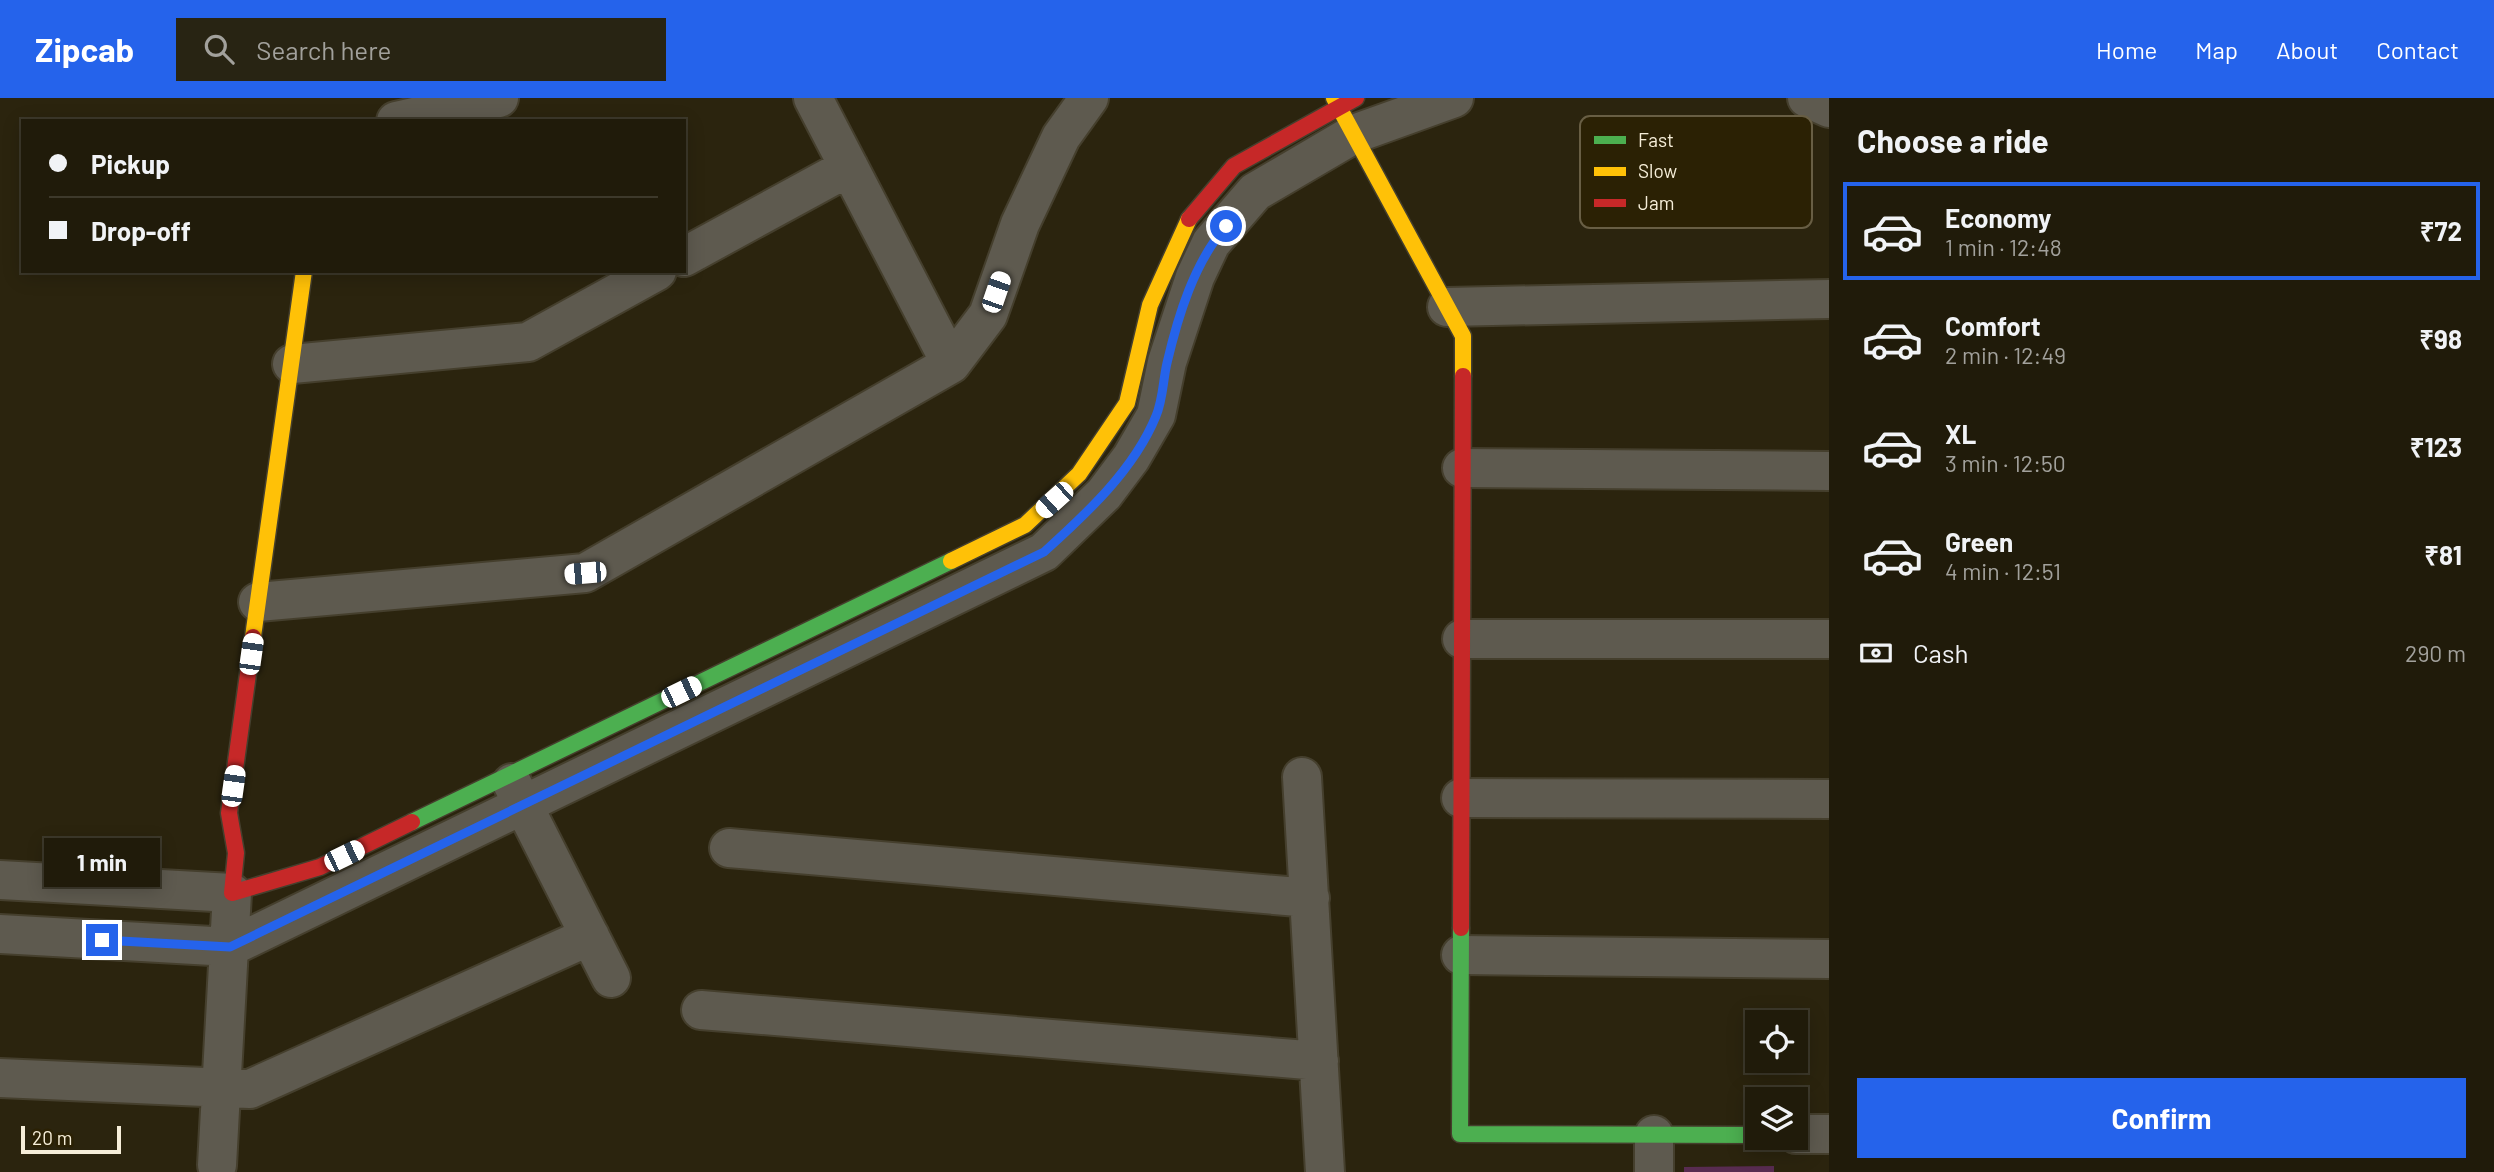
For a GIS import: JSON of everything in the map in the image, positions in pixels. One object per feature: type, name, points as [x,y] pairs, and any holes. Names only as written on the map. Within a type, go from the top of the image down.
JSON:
[{"type":"street","points":[[405,119],[499,98]]},
{"type":"street","points":[[813,98],[951,364]]},
{"type":"street","points":[[258,602],[585,573],[951,364],[988,315],[1020,224],[1061,137],[1089,98]]},
{"type":"street","points":[[0,880],[232,893],[320,867],[516,791],[1044,552],[1104,494],[1131,458],[1156,415],[1181,316],[1211,243],[1255,191],[1346,109],[1454,98]]},
{"type":"street","points":[[1807,98],[1829,108]]},
{"type":"street","points":[[1346,109],[1463,336],[1460,1134],[1654,1154],[1745,1137]]},
{"type":"street","points":[[686,256],[849,167]]},
{"type":"street","points":[[218,1166],[236,853],[229,813],[304,273]]},
{"type":"street","points":[[292,364],[528,342],[653,273]]},
{"type":"street","points":[[1447,307],[1829,299]]},
{"type":"street","points":[[1462,468],[1829,471]]},
{"type":"street","points":[[1462,639],[1829,639]]},
{"type":"street","points":[[1302,777],[1325,1172]]},
{"type":"street","points":[[516,791],[611,978]]},
{"type":"street","points":[[0,934],[230,947],[516,791]]},
{"type":"street","points":[[1461,798],[1829,799]]},
{"type":"street","points":[[729,848],[1310,898]]},
{"type":"street","points":[[0,1078],[222,1090],[250,1089],[590,936]]},
{"type":"street","points":[[1461,955],[1829,959]]},
{"type":"street","points":[[701,1010],[1319,1061]]},
{"type":"street","points":[[1808,1134],[1829,1134]]},
{"type":"shaded area","points":[[1774,1166],[1774,1172],[1684,1172],[1684,1167]]},
{"type":"traffic: fast","points":[[412,822],[951,561]]},
{"type":"traffic: fast","points":[[1461,928],[1460,1134],[1745,1135]]},
{"type":"traffic: slow","points":[[1334,98],[1463,336],[1463,376]]},
{"type":"traffic: slow","points":[[951,561],[1025,525],[1079,474],[1127,403],[1150,305],[1189,219]]},
{"type":"traffic: slow","points":[[253,637],[304,273]]},
{"type":"traffic: jam","points":[[1189,219],[1234,166],[1356,98]]},
{"type":"traffic: jam","points":[[1461,928],[1463,376]]},
{"type":"traffic: jam","points":[[253,637],[229,813],[236,853],[232,893],[320,867],[412,822]]},
{"type":"route","points":[[102,940],[230,947],[1044,552],[1104,494],[1131,458],[1156,415],[1167,362],[1195,277],[1211,243],[1226,226]]}]
